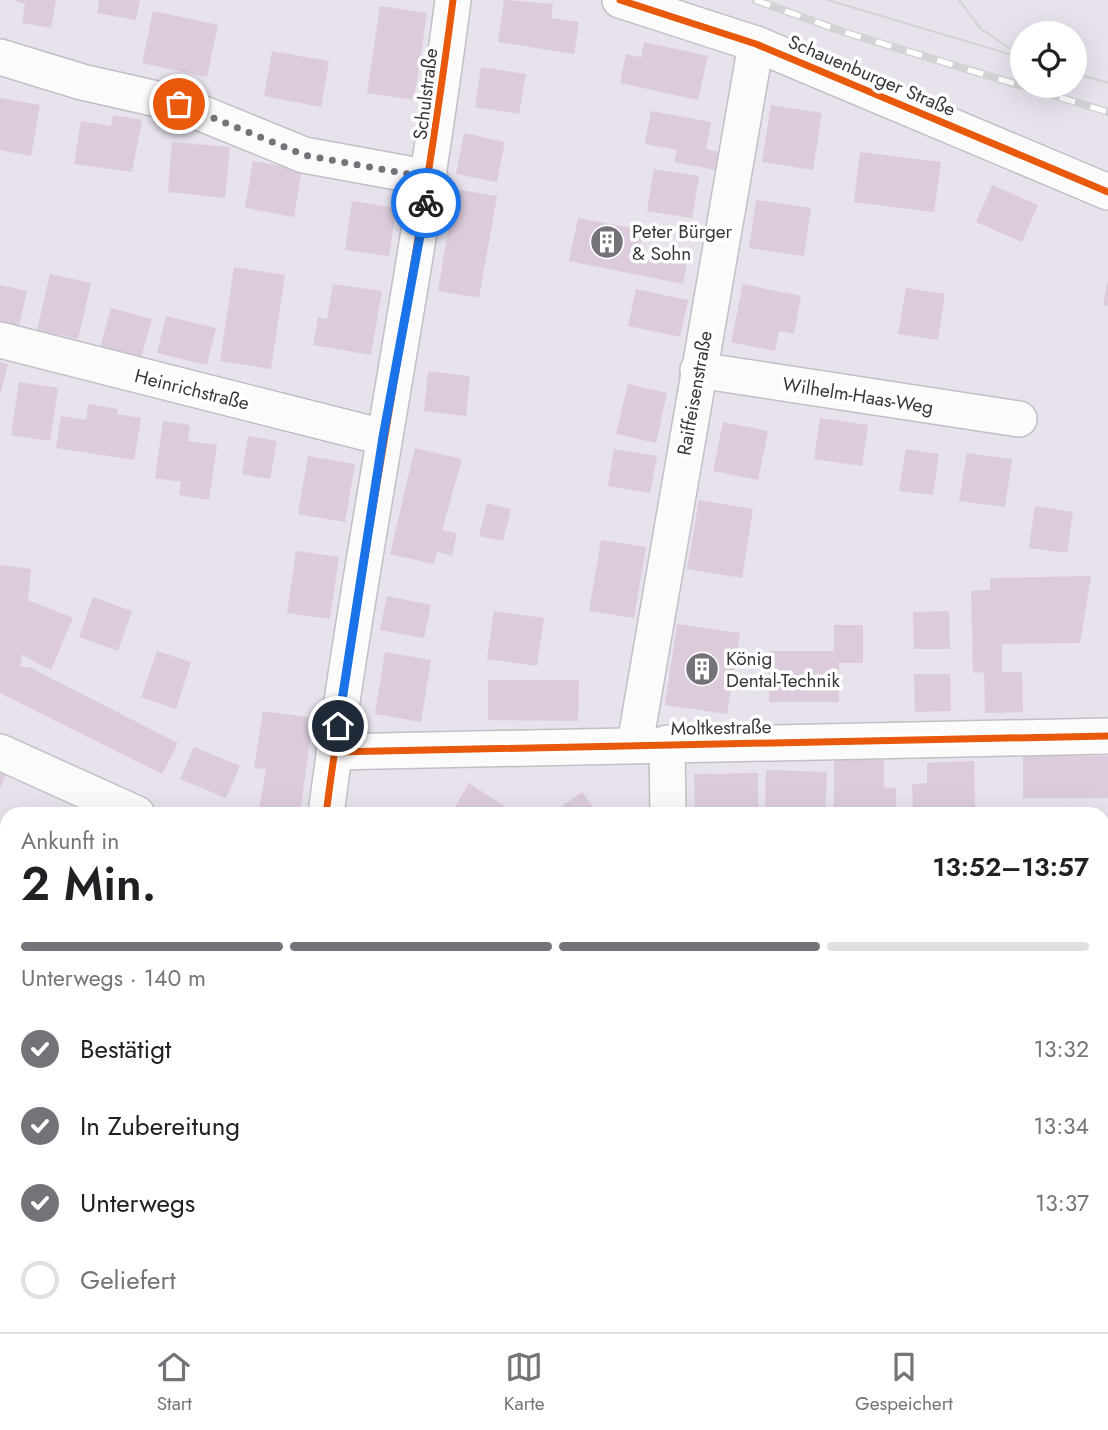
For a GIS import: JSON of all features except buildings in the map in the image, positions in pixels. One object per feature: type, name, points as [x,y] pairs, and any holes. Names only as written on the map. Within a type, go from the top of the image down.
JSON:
[{"type":"street","name":"Schulstraße","points":[[327,807],[383,437],[430,178],[453,0]]},
{"type":"street","name":"Schauenburger Straße","points":[[620,0],[756,44],[1108,192]]},
{"type":"street","name":"Raiffeisenstraße","points":[[666,807],[651,743],[698,370],[756,44]]},
{"type":"street","points":[[0,58],[82,82],[179,104],[304,155],[430,178]]},
{"type":"street","name":"Heinrichstraße","points":[[0,340],[383,437]]},
{"type":"street","name":"Wilhelm-Haas-Weg","points":[[698,370],[1019,419]]},
{"type":"street","name":"Moltkestraße","points":[[334,752],[651,743],[1108,736]]},
{"type":"street","points":[[0,752],[89,804]]},
{"type":"tram line","points":[[828,0],[1010,54]]},
{"type":"tram line","points":[[959,0],[981,29],[1009,48]]},
{"type":"tram line","points":[[1087,77],[1108,83]]},
{"type":"railway","points":[[755,0],[844,32],[1108,112]]},
{"type":"cycle path","points":[[327,807],[453,0]]},
{"type":"cycle path","points":[[620,0],[756,44],[1108,192]]},
{"type":"cycle path","points":[[334,752],[1108,736]]},
{"type":"way so far","points":[[179,104],[304,155],[430,178],[426,203]]},
{"type":"place","name":"Peter Bürger & Sohn","points":[[607,242]]},
{"type":"place","name":"König Dental-Technik","points":[[702,669]]},
{"type":"route","points":[[338,726],[383,437],[426,203]]}]
